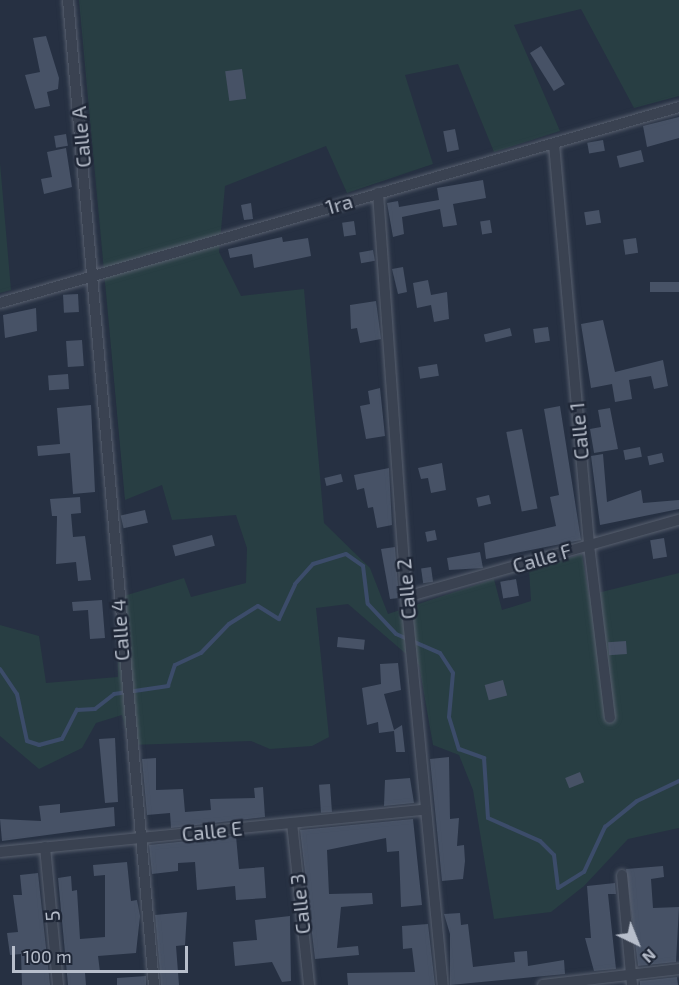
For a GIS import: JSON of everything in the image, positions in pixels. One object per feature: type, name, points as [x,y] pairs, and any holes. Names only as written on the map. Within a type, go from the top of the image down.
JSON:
[{"type":"street","name":"Calle A","points":[[69,0],[93,275]]},
{"type":"street","name":"1ra","points":[[0,303],[679,107]]},
{"type":"street","name":"Calle 1","points":[[555,144],[589,545],[610,718]]},
{"type":"street","name":"Calle 2","points":[[378,193],[406,597],[424,810],[443,985]]},
{"type":"street","name":"Calle 4","points":[[93,275],[124,684],[154,985]]},
{"type":"street","name":"Calle F","points":[[406,597],[679,520]]},
{"type":"street","name":"Calle E","points":[[0,852],[424,810]]},
{"type":"street","name":"Calle 3","points":[[292,823],[309,985]]},
{"type":"street","name":"5","points":[[45,847],[58,985]]},
{"type":"street","points":[[622,875],[631,981]]},
{"type":"street","points":[[543,985],[631,981],[679,969]]},
{"type":"green space","points":[[79,0],[679,0],[679,96],[634,108],[581,9],[514,25],[560,131],[494,152],[458,64],[405,75],[433,164],[347,193],[326,146],[225,186],[219,252],[241,296],[304,289],[324,523],[370,568],[388,614],[494,579],[502,610],[531,601],[529,570],[582,554],[589,595],[679,573],[679,828],[628,839],[584,886],[551,912],[494,919],[473,790],[459,755],[433,745],[419,665],[348,604],[316,608],[329,737],[312,746],[270,749],[251,741],[130,745],[122,715],[96,723],[82,748],[39,769],[0,736],[0,625],[39,636],[46,683],[118,677],[117,598],[184,578],[191,597],[246,583],[247,548],[236,515],[172,520],[162,485],[125,500]]},
{"type":"green space","points":[[0,163],[11,290],[0,293]]},
{"type":"building","points":[[46,36],[59,78],[58,89],[47,92],[50,106],[35,109],[25,75],[40,72],[33,38]]},
{"type":"building","points":[[541,46],[565,84],[554,91],[530,53]]},
{"type":"building","points":[[242,69],[246,99],[229,101],[225,71]]},
{"type":"building","points":[[679,117],[679,138],[647,147],[643,126]]},
{"type":"building","points":[[455,129],[459,150],[447,152],[443,131]]},
{"type":"building","points":[[66,134],[68,146],[56,148],[54,136]]},
{"type":"building","points":[[603,140],[605,151],[589,154],[587,143]]},
{"type":"building","points":[[66,148],[72,187],[44,194],[41,179],[52,177],[47,152]]},
{"type":"building","points":[[641,150],[644,162],[620,168],[617,156]]},
{"type":"building","points":[[483,180],[486,198],[453,204],[457,225],[443,227],[440,209],[402,217],[404,234],[393,237],[387,203],[398,201],[399,207],[439,200],[437,188]]},
{"type":"building","points":[[251,203],[253,219],[244,220],[241,205]]},
{"type":"building","points":[[599,210],[601,223],[586,225],[584,212]]},
{"type":"building","points":[[490,220],[492,233],[482,234],[480,222]]},
{"type":"building","points":[[354,221],[356,235],[344,237],[342,223]]},
{"type":"building","points":[[282,237],[283,242],[308,238],[311,256],[254,268],[252,254],[230,258],[228,249]]},
{"type":"building","points":[[636,238],[638,253],[625,255],[623,240]]},
{"type":"building","points":[[373,250],[375,261],[361,263],[359,252]]},
{"type":"building","points":[[403,267],[407,292],[398,294],[392,269]]},
{"type":"building","points":[[428,280],[431,295],[447,292],[449,319],[434,322],[431,305],[417,308],[413,283]]},
{"type":"building","points":[[650,282],[679,282],[679,292],[650,292]]},
{"type":"building","points":[[78,294],[79,312],[64,313],[63,295]]},
{"type":"building","points":[[376,301],[381,339],[360,343],[357,328],[351,329],[350,305]]},
{"type":"building","points":[[36,308],[37,331],[5,338],[3,315]]},
{"type":"building","points":[[603,320],[615,372],[663,360],[668,386],[654,389],[651,376],[629,380],[632,399],[615,402],[612,384],[591,388],[581,324]]},
{"type":"building","points":[[548,327],[550,341],[535,343],[533,329]]},
{"type":"building","points":[[510,328],[512,336],[486,342],[484,335]]},
{"type":"building","points":[[82,340],[84,366],[68,367],[66,341]]},
{"type":"building","points":[[437,364],[439,376],[420,379],[418,367]]},
{"type":"building","points":[[68,374],[69,389],[49,390],[48,375]]},
{"type":"building","points":[[380,388],[385,436],[366,439],[360,406],[370,404],[368,391]]},
{"type":"building","points":[[91,405],[95,492],[73,494],[70,453],[38,456],[37,446],[60,444],[57,408]]},
{"type":"building","points":[[560,406],[581,540],[486,559],[484,543],[556,526],[550,497],[559,495],[544,409]]},
{"type":"building","points":[[610,408],[618,449],[594,453],[590,429],[601,427],[598,410]]},
{"type":"building","points":[[522,429],[537,509],[522,512],[506,432]]},
{"type":"building","points":[[640,447],[642,457],[625,460],[623,450]]},
{"type":"building","points":[[662,453],[664,462],[649,465],[647,456]]},
{"type":"building","points":[[603,454],[607,502],[641,490],[643,503],[679,500],[679,509],[600,525],[591,456]]},
{"type":"building","points":[[442,463],[446,490],[431,493],[428,478],[421,479],[418,468]]},
{"type":"building","points":[[389,468],[392,525],[377,528],[373,507],[368,508],[364,488],[357,490],[354,475]]},
{"type":"building","points":[[341,474],[343,482],[326,486],[325,478]]},
{"type":"building","points":[[489,495],[491,504],[478,507],[476,498]]},
{"type":"building","points":[[80,497],[81,513],[71,514],[73,537],[85,536],[91,580],[78,581],[76,562],[56,564],[57,516],[52,516],[50,499]]},
{"type":"building","points":[[145,510],[148,523],[124,528],[121,516]]},
{"type":"building","points":[[435,530],[437,540],[427,542],[425,532]]},
{"type":"building","points":[[212,535],[215,546],[175,556],[172,546]]},
{"type":"building","points":[[664,538],[667,557],[653,559],[650,540]]},
{"type":"building","points":[[395,547],[399,598],[390,599],[381,549]]},
{"type":"building","points":[[480,552],[483,568],[449,570],[447,558]]},
{"type":"building","points":[[431,567],[433,582],[423,583],[421,568]]},
{"type":"building","points":[[516,579],[519,596],[503,599],[500,582]]},
{"type":"building","points":[[102,600],[105,638],[90,639],[88,610],[73,611],[72,602]]},
{"type":"building","points":[[338,637],[365,640],[364,650],[337,647]]},
{"type":"building","points":[[626,641],[627,654],[609,655],[608,642]]},
{"type":"building","points":[[398,663],[401,690],[384,694],[394,730],[402,725],[405,752],[396,752],[394,731],[379,733],[378,722],[367,725],[362,688],[381,684],[380,664]]},
{"type":"building","points":[[503,680],[507,695],[489,700],[485,685]]},
{"type":"building","points":[[115,738],[118,802],[105,803],[99,739]]},
{"type":"building","points":[[449,757],[450,819],[459,818],[457,846],[464,845],[465,861],[463,879],[442,881],[430,759]]},
{"type":"building","points":[[156,758],[156,790],[183,789],[185,812],[211,810],[210,799],[255,798],[254,788],[263,787],[265,817],[171,828],[170,813],[147,815],[142,759]]},
{"type":"building","points":[[580,772],[584,782],[569,788],[565,778]]},
{"type":"building","points":[[410,778],[414,803],[384,806],[385,780]]},
{"type":"building","points":[[330,784],[332,812],[321,813],[319,785]]},
{"type":"building","points":[[60,804],[60,813],[114,807],[115,826],[2,841],[0,819],[41,821],[39,806]]},
{"type":"building","points":[[413,819],[422,905],[401,907],[399,851],[387,852],[386,838],[327,850],[329,894],[372,893],[373,904],[341,907],[337,948],[358,946],[359,955],[315,959],[300,830]]},
{"type":"building","points":[[236,836],[239,869],[264,867],[266,898],[236,900],[235,886],[197,890],[195,862],[178,863],[178,871],[152,874],[149,845]]},
{"type":"building","points":[[127,862],[131,901],[137,900],[140,916],[136,953],[98,956],[100,972],[85,973],[86,985],[68,985],[58,878],[71,876],[72,891],[77,890],[80,939],[105,937],[105,875],[94,876],[93,865]]},
{"type":"building","points":[[663,866],[664,877],[651,879],[653,908],[679,907],[676,962],[638,966],[626,869]]},
{"type":"building","points":[[38,873],[50,985],[22,985],[21,954],[10,955],[7,933],[18,932],[13,895],[22,895],[20,875]]},
{"type":"building","points":[[615,883],[616,894],[608,894],[616,969],[594,971],[585,938],[591,938],[587,886]]},
{"type":"building","points":[[187,912],[185,945],[176,946],[179,985],[161,985],[155,915]]},
{"type":"building","points":[[460,913],[461,925],[468,924],[473,967],[515,962],[514,952],[527,951],[528,966],[564,960],[565,974],[450,985],[450,934],[444,914]]},
{"type":"building","points":[[290,916],[291,981],[282,982],[272,962],[235,966],[233,942],[257,940],[255,920]]},
{"type":"building","points":[[428,924],[435,985],[348,985],[347,973],[415,972],[412,948],[403,949],[402,926]]},
{"type":"building","points":[[146,976],[146,985],[117,985],[117,978]]},
{"type":"building","points":[[677,977],[678,985],[640,985],[640,981]]},
{"type":"waterway","points":[[0,669],[17,694],[27,741],[39,745],[62,739],[77,710],[95,709],[114,694],[168,686],[175,665],[201,653],[229,624],[258,606],[279,619],[295,584],[313,564],[346,554],[363,566],[368,604],[396,634],[440,653],[453,673],[449,717],[459,749],[484,758],[488,818],[540,841],[554,855],[558,888],[584,872],[605,827],[637,801],[679,781]]}]
